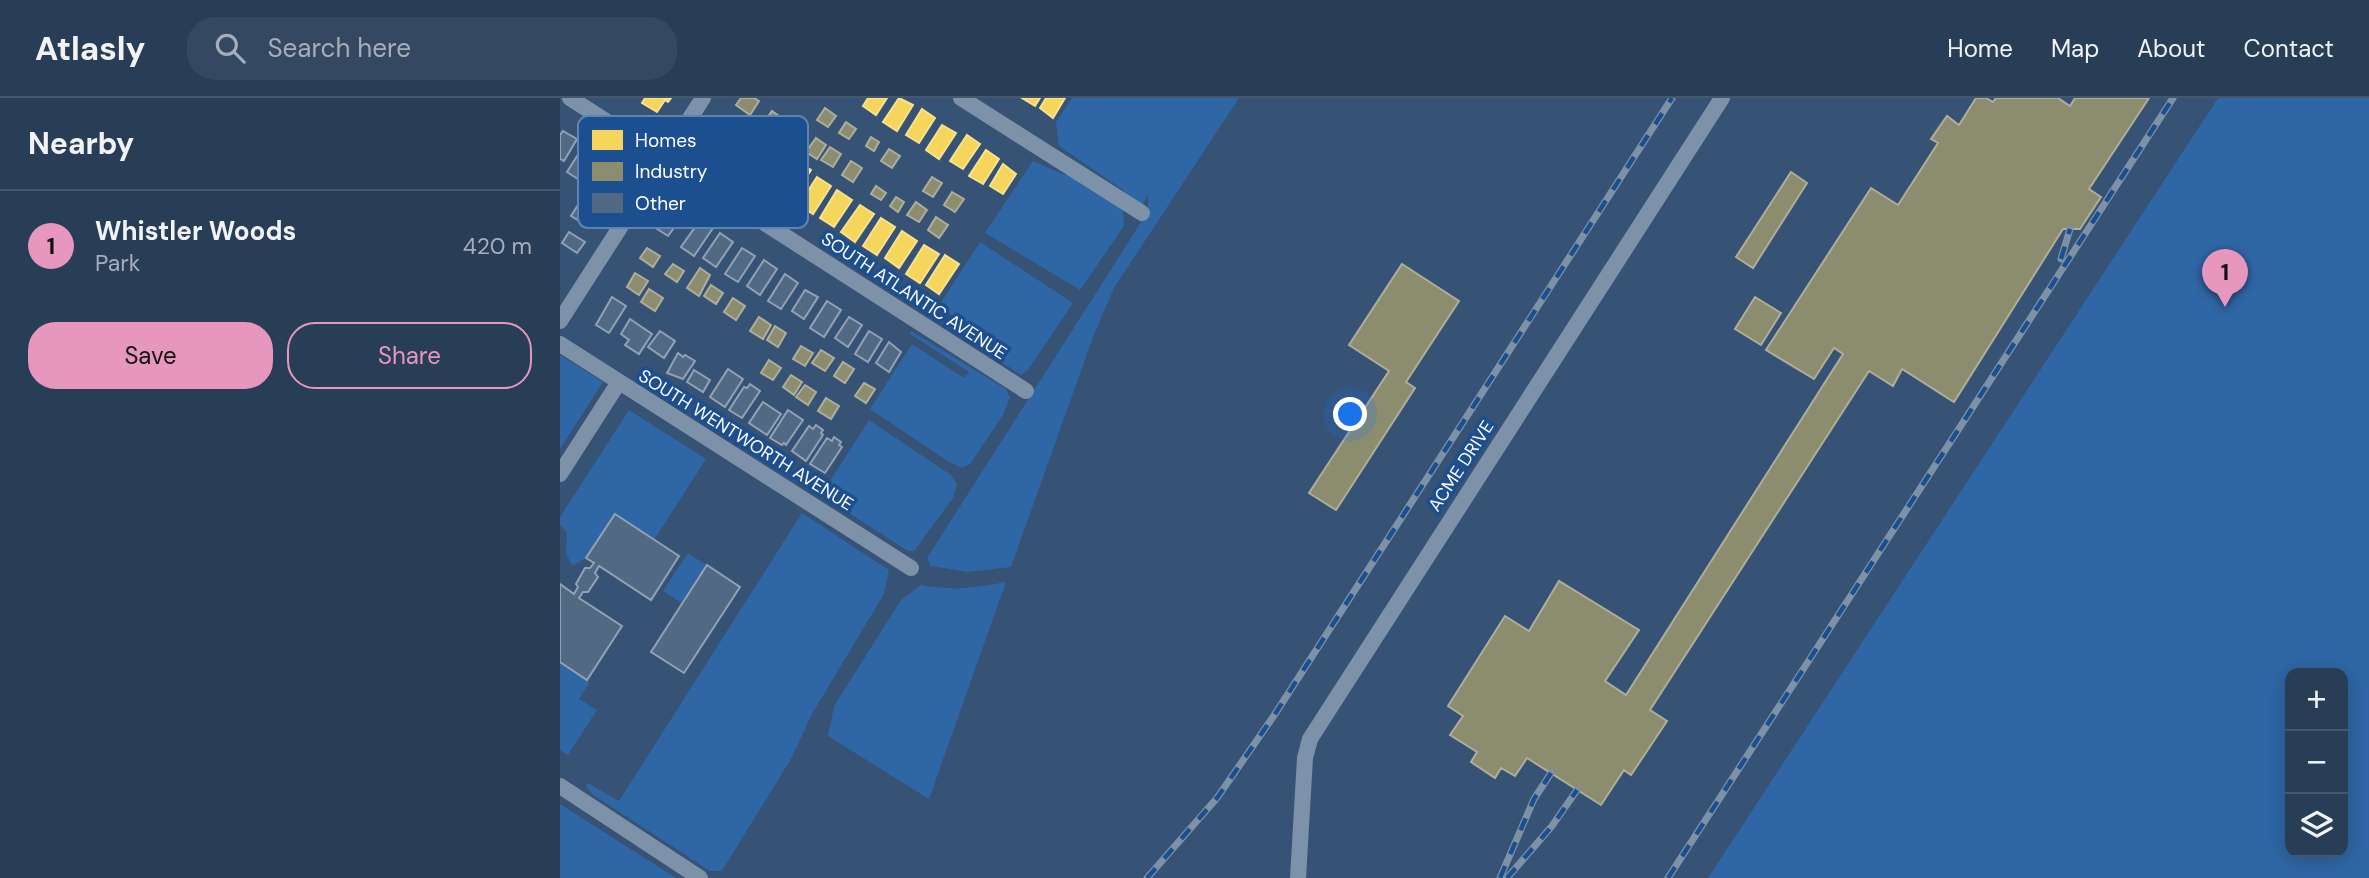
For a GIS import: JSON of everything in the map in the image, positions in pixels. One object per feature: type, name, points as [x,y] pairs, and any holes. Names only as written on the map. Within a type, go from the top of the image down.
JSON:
[{"type":"street","name":"SOUTH ATLANTIC AVENUE","points":[[570,98],[598,116]]},
{"type":"street","points":[[691,116],[703,98]]},
{"type":"street","points":[[961,98],[1142,213]]},
{"type":"street","name":"ACME DRIVE","points":[[1298,878],[1305,758],[1310,739],[1722,98]]},
{"type":"street","points":[[560,321],[620,228]]},
{"type":"street","name":"SOUTH ATLANTIC AVENUE","points":[[772,228],[1026,391]]},
{"type":"street","name":"SOUTH WENTWORTH AVENUE","points":[[560,344],[911,568]]},
{"type":"street","points":[[560,474],[619,382]]},
{"type":"street","points":[[560,786],[700,878]]},
{"type":"shaded area","points":[[1072,98],[1239,98],[1114,288],[1092,340],[1011,567],[968,572],[931,566],[927,558],[1138,227],[1148,207],[1148,195],[1136,216],[1135,205],[1123,190],[1059,146],[1056,122]]},
{"type":"shaded area","points":[[2218,98],[2369,98],[2369,878],[1708,878]]},
{"type":"shaded area","points":[[1033,161],[1065,175],[1073,173],[1123,210],[1124,226],[1080,290],[985,233]]},
{"type":"shaded area","points":[[980,242],[1073,303],[1028,370],[1021,375],[931,316],[934,313],[996,351],[1000,345],[938,307]]},
{"type":"shaded area","points":[[911,331],[1006,389],[1010,398],[1003,415],[970,464],[962,468],[870,409],[912,344],[964,378],[969,372],[910,334]]},
{"type":"shaded area","points":[[560,355],[603,382],[560,449]]},
{"type":"shaded area","points":[[629,410],[706,459],[654,540],[586,558],[572,566],[566,553],[567,532],[560,525],[560,517]]},
{"type":"shaded area","points":[[869,420],[951,475],[957,485],[953,498],[914,551],[908,551],[821,495]]},
{"type":"shaded area","points":[[802,513],[889,570],[884,594],[812,714],[791,759],[722,871],[710,871],[592,794],[586,786],[588,783],[619,801]]},
{"type":"shaded area","points":[[688,553],[706,565],[681,603],[663,591]]},
{"type":"shaded area","points":[[1006,582],[929,799],[828,736],[834,706],[901,600],[921,585],[964,588]]},
{"type":"shaded area","points":[[560,662],[590,682],[579,699],[597,710],[568,755],[560,750]]},
{"type":"shaded area","points":[[560,804],[676,878],[560,878]]},
{"type":"building: Homes","points":[[645,98],[671,98],[668,102],[665,100],[657,112],[642,103]]},
{"type":"building: Homes","points":[[868,98],[887,98],[876,115],[863,106]]},
{"type":"building: Homes","points":[[899,98],[913,105],[897,131],[883,122]]},
{"type":"building: Homes","points":[[1022,98],[1040,98],[1035,106]]},
{"type":"building: Homes","points":[[1046,98],[1065,98],[1053,118],[1040,108]]},
{"type":"building: Homes","points":[[922,109],[935,118],[919,143],[906,135]]},
{"type":"building: Homes","points":[[942,125],[956,133],[939,159],[926,150]]},
{"type":"building: Homes","points":[[967,135],[980,144],[963,169],[950,161]]},
{"type":"building: Homes","points":[[986,150],[999,159],[983,184],[969,176]]},
{"type":"building: Homes","points":[[1003,164],[1016,174],[1003,194],[990,186]]},
{"type":"building: Homes","points":[[817,177],[831,186],[813,214],[808,211],[808,191]]},
{"type":"building: Homes","points":[[837,190],[852,200],[834,227],[820,218]]},
{"type":"building: Homes","points":[[860,205],[874,214],[855,242],[841,232]]},
{"type":"building: Homes","points":[[881,218],[895,227],[877,255],[863,246]]},
{"type":"building: Homes","points":[[902,231],[917,241],[899,268],[885,258]]},
{"type":"building: Homes","points":[[924,245],[939,254],[920,283],[906,274]]},
{"type":"building: Homes","points":[[945,255],[959,264],[939,294],[926,285]]},
{"type":"building: Industry","points":[[741,98],[754,98],[759,101],[750,115],[736,105]]},
{"type":"building: Industry","points":[[1976,98],[1986,98],[1993,102],[1996,98],[2058,98],[2070,106],[2075,98],[2149,98],[2089,189],[2101,197],[2080,229],[2063,229],[1954,402],[1902,369],[1893,386],[1869,371],[1650,710],[1667,721],[1631,775],[1624,770],[1601,805],[1527,758],[1515,776],[1501,768],[1495,778],[1471,762],[1477,752],[1450,735],[1463,716],[1448,706],[1505,616],[1529,631],[1559,581],[1639,630],[1605,681],[1626,695],[1843,354],[1834,348],[1814,379],[1766,350],[1871,188],[1898,205],[1938,143],[1931,139],[1947,116],[1959,125]]},
{"type":"building: Industry","points":[[825,108],[836,116],[828,127],[817,120]]},
{"type":"building: Industry","points":[[846,122],[856,129],[849,139],[839,133]]},
{"type":"building: Industry","points":[[871,137],[879,142],[874,151],[866,146]]},
{"type":"building: Industry","points":[[816,138],[826,145],[817,159],[808,153]]},
{"type":"building: Industry","points":[[830,147],[841,154],[833,167],[821,160]]},
{"type":"building: Industry","points":[[889,149],[900,156],[892,168],[881,161]]},
{"type":"building: Industry","points":[[851,161],[862,168],[853,182],[842,175]]},
{"type":"building: Industry","points":[[1791,172],[1807,183],[1753,268],[1736,257]]},
{"type":"building: Industry","points":[[932,177],[942,183],[933,197],[923,191]]},
{"type":"building: Industry","points":[[876,186],[886,193],[881,200],[871,194]]},
{"type":"building: Industry","points":[[952,192],[964,199],[955,212],[944,205]]},
{"type":"building: Industry","points":[[896,197],[904,202],[898,212],[890,206]]},
{"type":"building: Industry","points":[[916,202],[927,210],[919,222],[907,215]]},
{"type":"building: Industry","points":[[936,217],[948,225],[939,238],[928,230]]},
{"type":"building: Industry","points":[[647,248],[660,256],[653,267],[640,258]]},
{"type":"building: Industry","points":[[673,264],[684,271],[677,282],[665,274]]},
{"type":"building: Industry","points":[[1402,264],[1459,301],[1406,382],[1415,388],[1336,510],[1309,493],[1389,371],[1349,345]]},
{"type":"building: Industry","points":[[700,268],[710,275],[699,296],[687,288]]},
{"type":"building: Industry","points":[[635,273],[648,281],[639,295],[627,287]]},
{"type":"building: Industry","points":[[711,285],[723,293],[716,304],[704,296]]},
{"type":"building: Industry","points":[[649,289],[663,298],[655,311],[641,302]]},
{"type":"building: Industry","points":[[1755,297],[1781,313],[1761,345],[1735,329]]},
{"type":"building: Industry","points":[[733,298],[745,306],[736,320],[724,312]]},
{"type":"building: Industry","points":[[759,317],[771,325],[763,339],[750,331]]},
{"type":"building: Industry","points":[[775,326],[786,333],[778,347],[767,340]]},
{"type":"building: Industry","points":[[801,346],[813,353],[805,366],[793,359]]},
{"type":"building: Industry","points":[[821,350],[834,358],[825,371],[812,363]]},
{"type":"building: Industry","points":[[769,360],[781,368],[773,380],[761,373]]},
{"type":"building: Industry","points":[[843,362],[854,369],[845,383],[834,376]]},
{"type":"building: Industry","points":[[791,375],[802,382],[794,395],[783,387]]},
{"type":"building: Industry","points":[[864,383],[875,389],[866,403],[855,396]]},
{"type":"building: Industry","points":[[805,385],[816,392],[808,405],[796,397]]},
{"type":"building: Industry","points":[[826,398],[839,406],[831,419],[818,411]]},
{"type":"building: Other","points":[[563,131],[577,139],[564,161],[560,159],[560,135]]},
{"type":"building: Other","points":[[578,155],[578,179],[567,172]]},
{"type":"building: Other","points":[[578,205],[578,220],[571,216]]},
{"type":"building: Other","points":[[656,228],[674,228],[668,236]]},
{"type":"building: Other","points":[[694,228],[713,228],[694,256],[681,247]]},
{"type":"building: Other","points":[[569,232],[585,242],[577,253],[562,243]]},
{"type":"building: Other","points":[[720,233],[733,242],[716,267],[703,258]]},
{"type":"building: Other","points":[[742,248],[755,256],[738,282],[725,274]]},
{"type":"building: Other","points":[[764,260],[777,269],[760,295],[747,286]]},
{"type":"building: Other","points":[[785,274],[798,283],[781,309],[768,301]]},
{"type":"building: Other","points":[[805,290],[818,297],[804,319],[792,311]]},
{"type":"building: Other","points":[[612,297],[626,306],[609,333],[596,325]]},
{"type":"building: Other","points":[[827,301],[841,310],[824,337],[810,328]]},
{"type":"building: Other","points":[[849,317],[862,325],[848,347],[835,338]]},
{"type":"building: Other","points":[[630,319],[652,334],[639,354],[625,345],[629,340],[621,334]]},
{"type":"building: Other","points":[[660,331],[675,341],[664,358],[648,347]]},
{"type":"building: Other","points":[[869,331],[882,339],[868,362],[855,354]]},
{"type":"building: Other","points":[[889,342],[901,352],[889,372],[876,363]]},
{"type":"building: Other","points":[[678,353],[695,361],[683,379],[667,373]]},
{"type":"building: Other","points":[[728,369],[743,379],[725,407],[710,397]]},
{"type":"building: Other","points":[[694,370],[710,380],[703,392],[687,382]]},
{"type":"building: Other","points":[[750,384],[760,391],[742,418],[729,410],[744,387],[747,388]]},
{"type":"building: Other","points":[[763,402],[781,414],[767,435],[749,423]]},
{"type":"building: Other","points":[[788,410],[803,420],[786,445],[782,445],[770,438]]},
{"type":"building: Other","points":[[816,425],[823,430],[823,435],[806,461],[792,451],[809,426],[813,429]]},
{"type":"building: Other","points":[[834,437],[841,442],[839,445],[842,447],[825,473],[810,464],[827,438],[832,441]]},
{"type":"building: Other","points":[[615,514],[679,556],[651,600],[599,566],[595,573],[598,577],[588,592],[583,592],[579,598],[622,626],[587,680],[560,662],[560,584],[574,594],[585,568],[590,568],[594,563],[586,558]]},
{"type":"building: Other","points":[[707,565],[740,587],[684,673],[651,652]]},
{"type":"railway","points":[[1147,878],[1217,798],[1275,714],[1672,98]]},
{"type":"railway","points":[[1668,878],[2173,98]]},
{"type":"railway","points":[[2061,259],[2070,229]]},
{"type":"railway","points":[[1500,878],[1534,799],[1551,773]]},
{"type":"railway","points":[[1507,878],[1552,826],[1577,790]]},
{"type":"place","name":"Whistler Woods","points":[[2225,307]]}]
